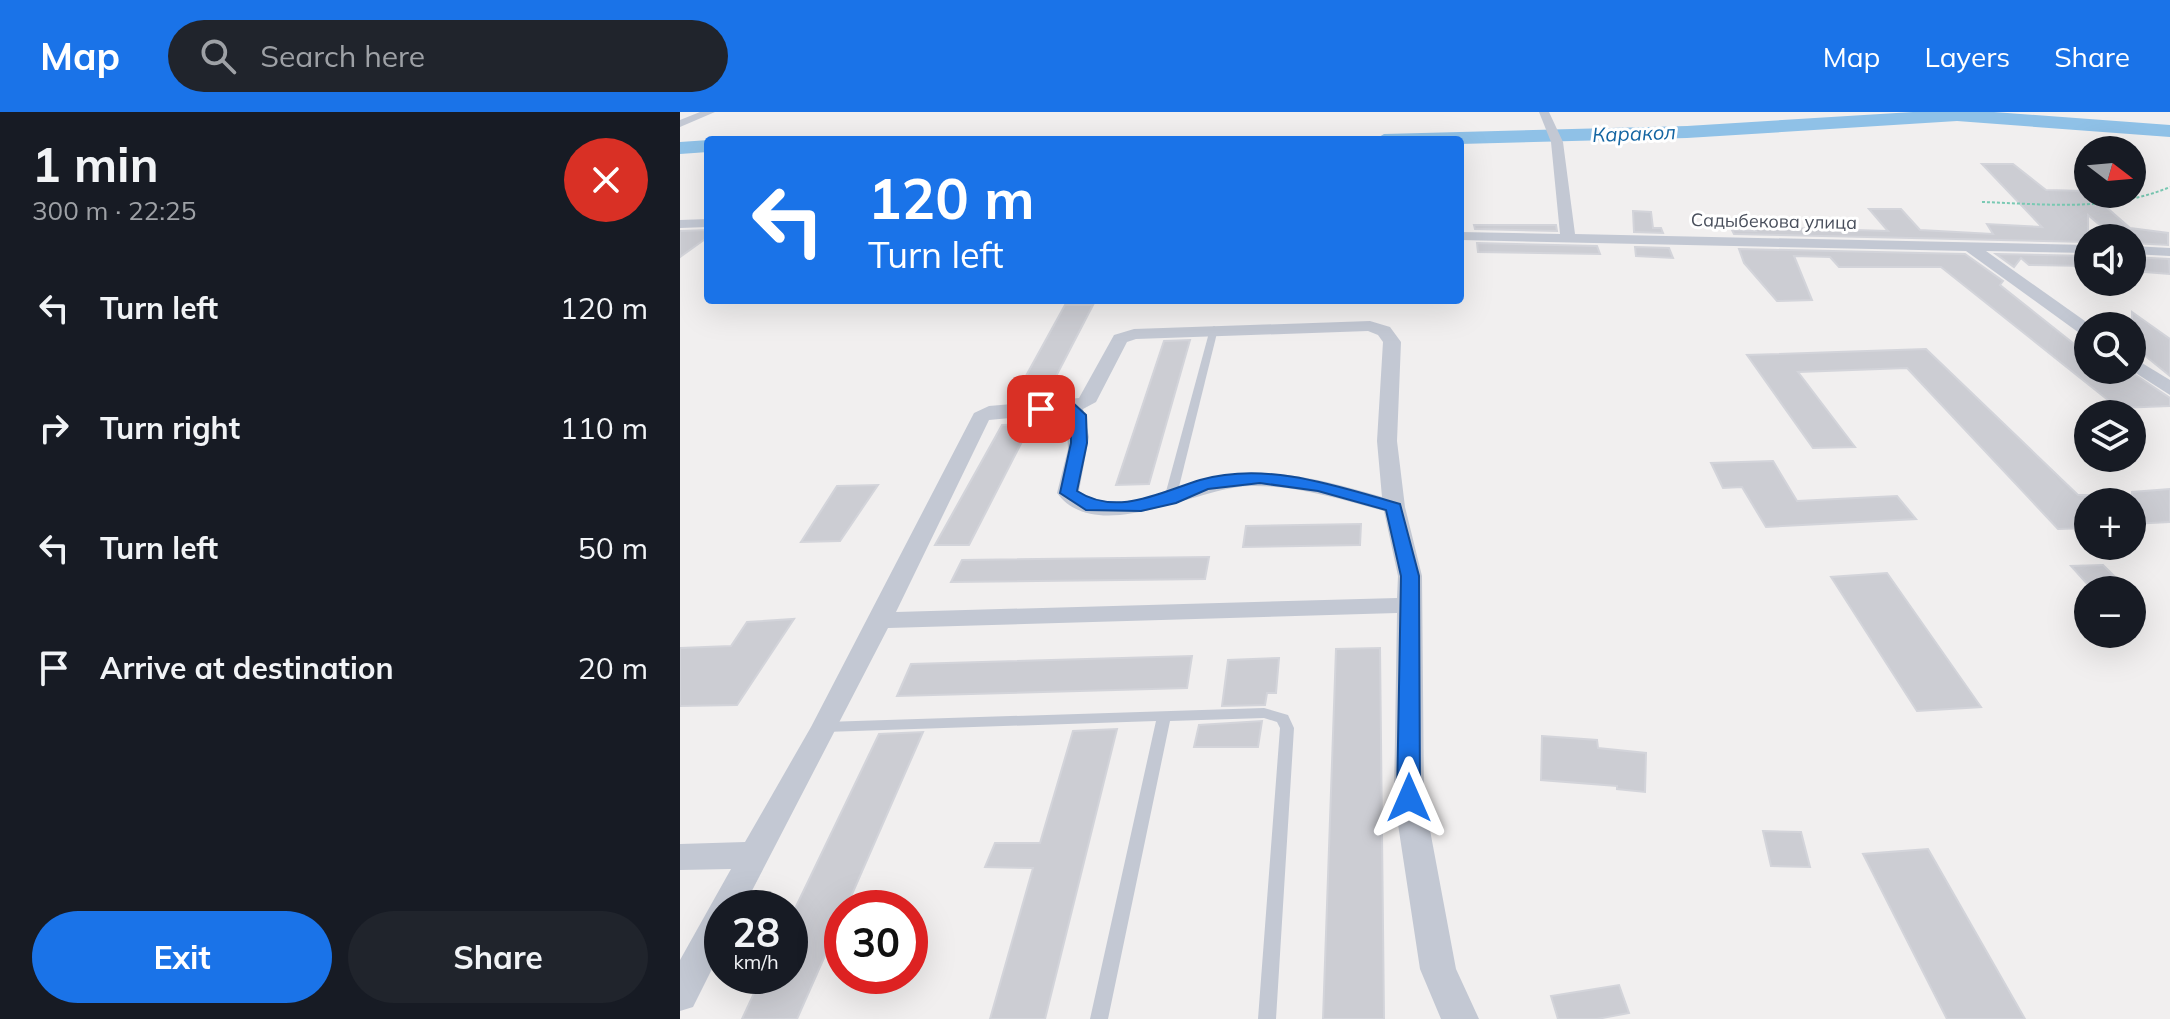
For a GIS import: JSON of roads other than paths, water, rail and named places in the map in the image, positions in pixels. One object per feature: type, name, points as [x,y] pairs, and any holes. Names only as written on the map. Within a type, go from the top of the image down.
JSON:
[{"type":"street","points":[[680,124],[710,112]]},
{"type":"street","points":[[1544,112],[1555,136],[1568,239]]},
{"type":"street","points":[[680,224],[704,223]]},
{"type":"street","name":"Садыбекова улица","points":[[1464,236],[2074,249]]},
{"type":"street","points":[[1967,245],[2074,321]]},
{"type":"street","points":[[2146,251],[2170,252]]},
{"type":"street","points":[[736,890],[825,727],[981,417],[997,411],[1072,406],[1090,398],[1125,336],[1351,324],[1384,331],[1392,342],[1387,441],[1394,507],[1410,576],[1409,798],[1438,969],[1460,1019]]},
{"type":"street","points":[[2146,372],[2170,389]]},
{"type":"street","points":[[1072,406],[1078,415],[1079,443],[1068,493],[1086,505],[1141,506],[1170,499],[1205,484],[1260,478],[1320,486],[1394,507]]},
{"type":"street","points":[[879,620],[1410,605]]},
{"type":"street","points":[[680,857],[754,855]]},
{"type":"street","points":[[680,995],[704,949]]},
{"type":"lane","points":[[1170,499],[1214,329]]},
{"type":"lane","points":[[825,727],[1273,714],[1283,719],[1287,728],[1267,1019]]},
{"type":"lane","points":[[1099,1019],[1164,717]]},
{"type":"waterway","name":"Каракол","points":[[1464,138],[1687,132],[1957,115],[2170,131]]},
{"type":"waterway","name":"Каракол","points":[[680,148],[704,146]]}]
